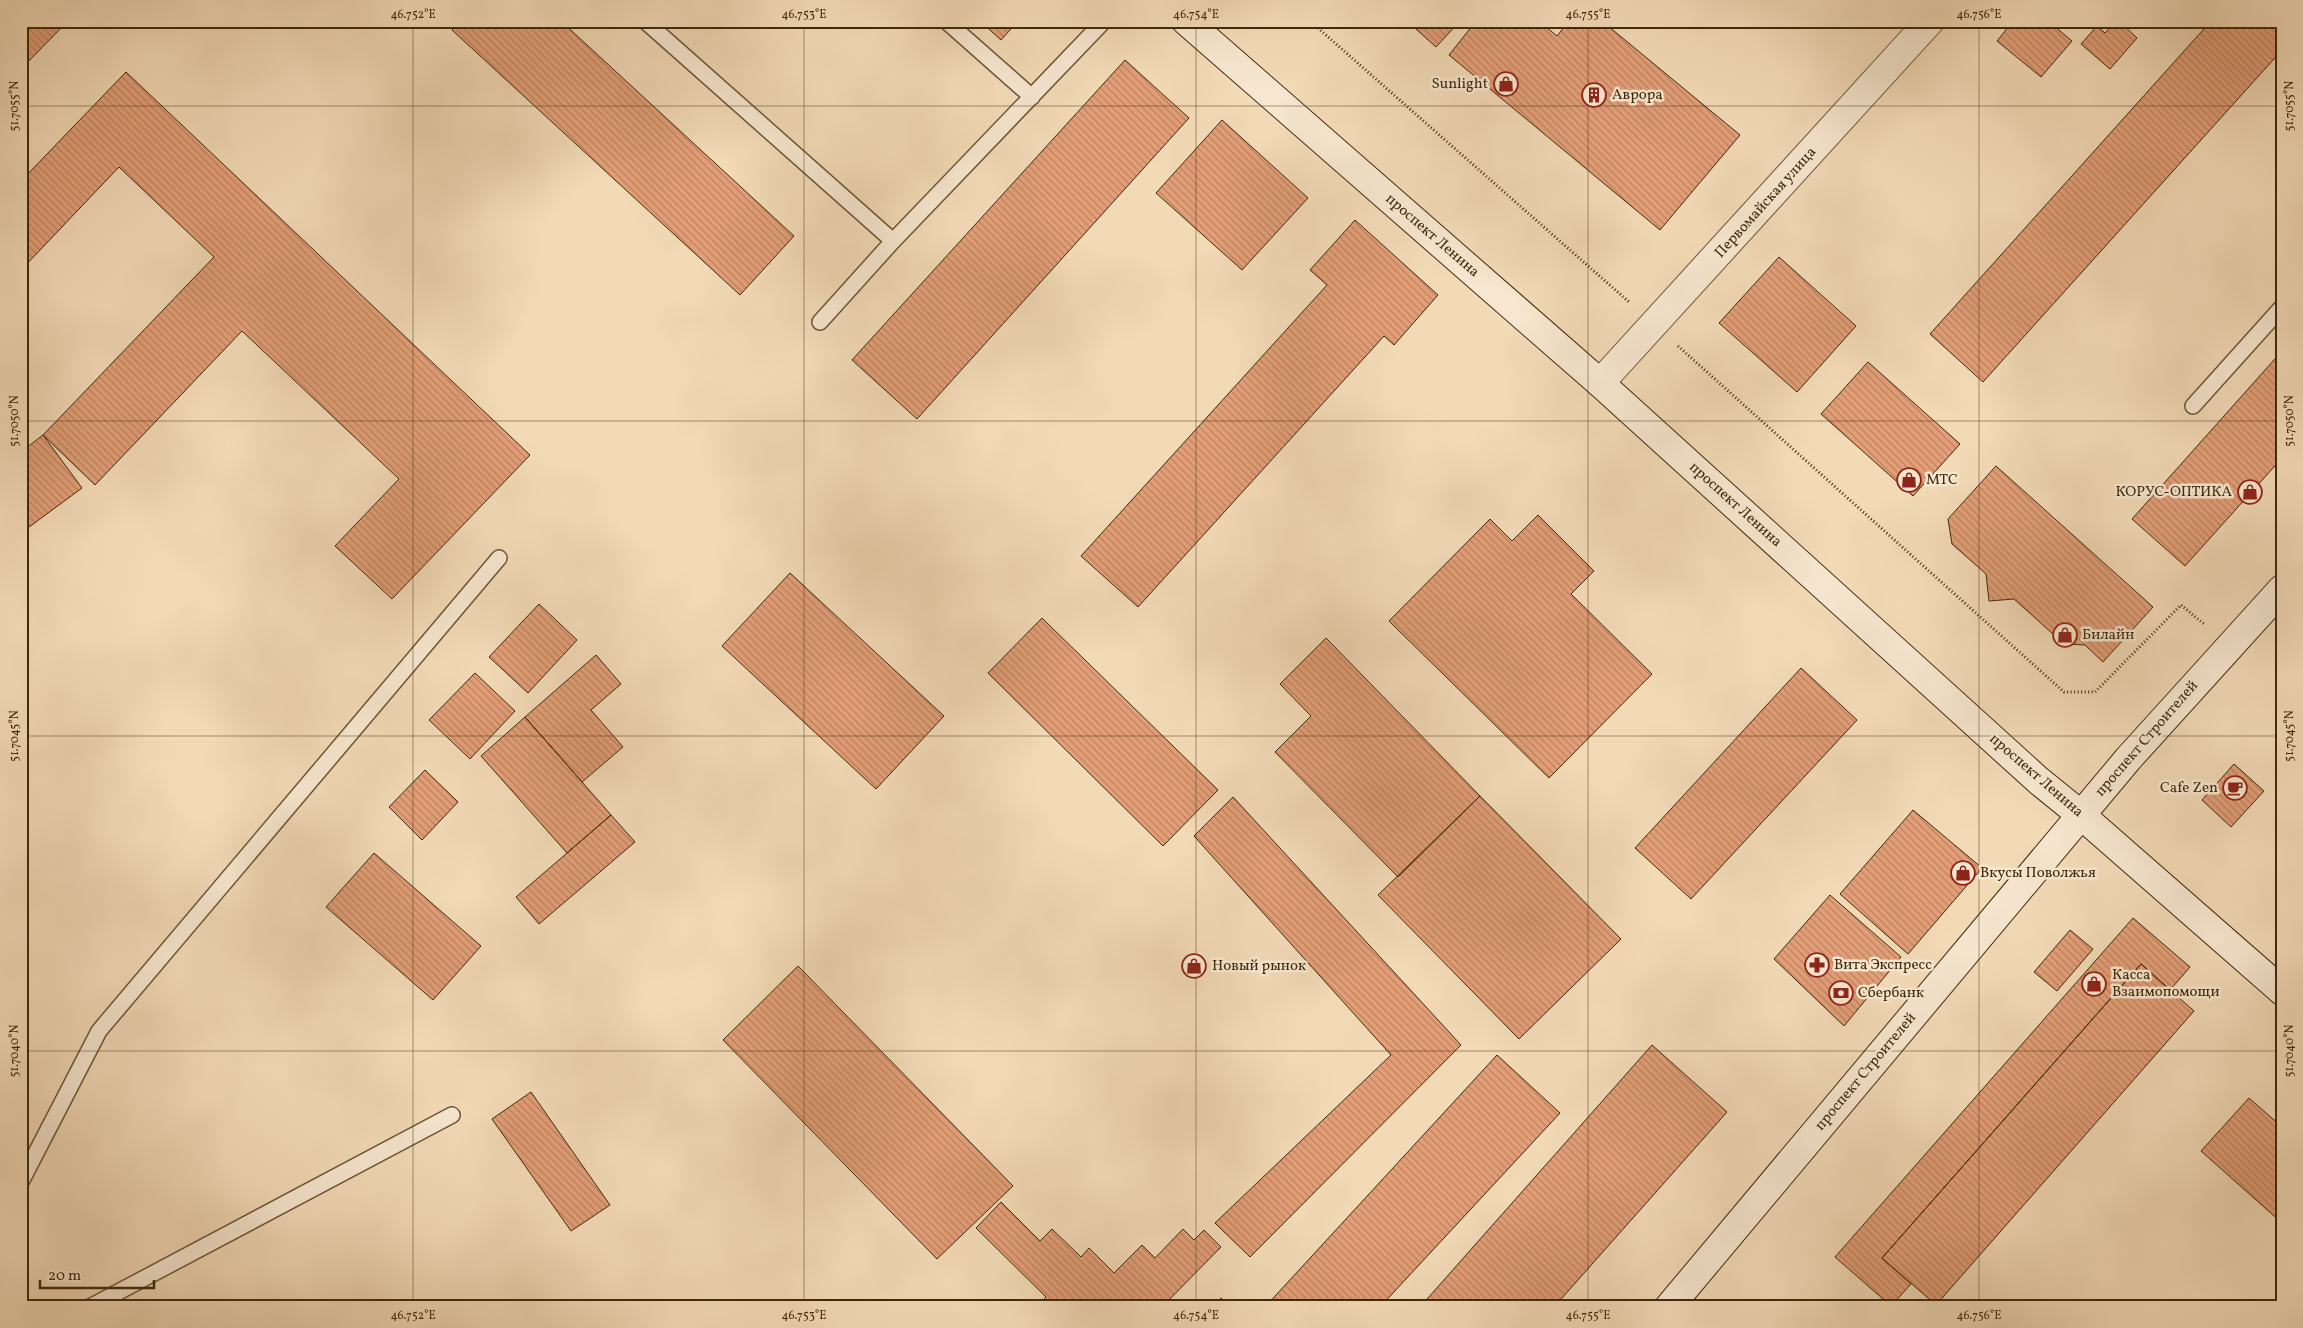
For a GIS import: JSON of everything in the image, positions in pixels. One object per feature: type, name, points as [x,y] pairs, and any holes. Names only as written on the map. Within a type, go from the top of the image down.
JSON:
[{"type":"street","name":"проспект Ленина","points":[[1186,21],[1600,383],[2040,781],[2282,992]]},
{"type":"street","name":"Первомайская улица","points":[[1600,383],[1930,21]]},
{"type":"street","name":"проспект Строителей","points":[[1669,1307],[2128,759],[2282,589]]},
{"type":"lane","points":[[645,21],[893,241]]},
{"type":"lane","points":[[946,21],[1032,97]]},
{"type":"lane","points":[[820,322],[893,241],[1104,21]]},
{"type":"lane","points":[[2193,406],[2282,306]]},
{"type":"lane","points":[[21,1182],[98,1031],[499,558]]},
{"type":"lane","points":[[90,1307],[452,1116]]},
{"type":"path","points":[[1310,21],[1654,325],[2064,692],[2095,692],[2181,605],[2230,645]]},
{"type":"building","points":[[21,21],[60,21],[64,25],[21,69]]},
{"type":"building","points":[[460,21],[561,21],[794,236],[740,295],[452,30]]},
{"type":"building","points":[[980,21],[1018,21],[1001,40]]},
{"type":"building","points":[[1407,21],[1460,21],[1436,47]]},
{"type":"building","name":"Аврора","points":[[1476,21],[1539,21],[1557,36],[1569,21],[1602,21],[1740,135],[1660,230],[1449,55]]},
{"type":"building","points":[[2013,21],[2048,21],[2072,41],[2041,77],[1997,41]]},
{"type":"building","points":[[2116,21],[2119,21],[2137,38],[2110,69],[2081,44],[2097,26],[2105,33]]},
{"type":"building","points":[[2211,21],[2282,21],[2282,50],[1983,382],[1930,334]]},
{"type":"building","points":[[1125,60],[1189,118],[917,419],[852,360]]},
{"type":"building","points":[[126,72],[530,455],[392,599],[335,546],[399,479],[242,331],[95,485],[43,435],[214,257],[119,167],[21,270],[21,181]]},
{"type":"building","points":[[1222,120],[1308,198],[1242,270],[1156,193]]},
{"type":"building","points":[[1355,220],[1438,295],[1394,345],[1384,336],[1138,607],[1081,556],[1327,285],[1310,270]]},
{"type":"building","points":[[1779,257],[1856,326],[1797,392],[1719,323]]},
{"type":"building","points":[[2282,351],[2282,458],[2185,566],[2132,519]]},
{"type":"building","points":[[1868,362],[1960,444],[1913,496],[1821,414]]},
{"type":"building","points":[[43,435],[82,488],[21,533],[21,452]]},
{"type":"building","points":[[1996,466],[2153,607],[2103,662],[2085,645],[2064,644],[2014,599],[1989,601],[1986,574],[1952,544],[1948,519]]},
{"type":"building","points":[[1538,515],[1594,571],[1571,594],[1652,674],[1549,778],[1389,621],[1490,519],[1512,541]]},
{"type":"building","points":[[790,573],[944,716],[876,789],[722,646]]},
{"type":"building","points":[[539,604],[577,640],[528,693],[489,657]]},
{"type":"building","points":[[1042,618],[1218,790],[1163,846],[988,673]]},
{"type":"building","points":[[1326,638],[1480,796],[1398,877],[1275,752],[1311,716],[1280,684]]},
{"type":"building","points":[[596,655],[621,684],[591,710],[623,747],[582,782],[525,717]]},
{"type":"building","points":[[1801,668],[1857,720],[1691,899],[1635,848]]},
{"type":"building","points":[[475,673],[515,711],[470,759],[429,720]]},
{"type":"building","points":[[525,717],[611,815],[567,853],[481,756]]},
{"type":"building","points":[[2234,764],[2264,791],[2231,827],[2202,800]]},
{"type":"building","points":[[425,770],[458,802],[422,840],[389,807]]},
{"type":"building","points":[[1480,796],[1621,939],[1519,1039],[1378,895]]},
{"type":"building","points":[[1233,797],[1461,1045],[1250,1257],[1215,1223],[1391,1055],[1194,836]]},
{"type":"building","points":[[1913,810],[1982,868],[1908,954],[1840,894]]},
{"type":"building","points":[[611,815],[635,842],[539,924],[516,897]]},
{"type":"building","points":[[374,853],[481,946],[433,1000],[326,907]]},
{"type":"building","name":"Сбербанк","points":[[1830,895],[1901,957],[1844,1026],[1774,959]]},
{"type":"building","points":[[2133,918],[2190,967],[2170,990],[2141,964],[1882,1258],[1911,1284],[1891,1306],[1835,1257]]},
{"type":"building","points":[[2070,930],[2093,949],[2057,991],[2034,972]]},
{"type":"building","points":[[2141,964],[2194,1011],[1936,1305],[1882,1258]]},
{"type":"building","points":[[798,966],[1013,1186],[937,1259],[723,1040]]},
{"type":"building","points":[[1652,1045],[1727,1112],[1554,1307],[1420,1307]]},
{"type":"building","points":[[1497,1055],[1560,1113],[1380,1307],[1265,1307]]},
{"type":"building","points":[[531,1092],[610,1205],[571,1231],[492,1119]]},
{"type":"building","points":[[2249,1098],[2282,1127],[2282,1223],[2201,1151]]},
{"type":"building","points":[[1001,1202],[1040,1241],[1052,1229],[1081,1257],[1089,1248],[1114,1273],[1142,1245],[1155,1258],[1183,1229],[1194,1240],[1204,1230],[1221,1247],[1162,1307],[1036,1307],[1046,1297],[976,1228]]},
{"type":"building","points":[[1221,1298],[1231,1307],[1213,1307]]},
{"type":"place","name":"Sunlight","points":[[1506,84]]},
{"type":"place","name":"Аврора","points":[[1594,95]]},
{"type":"place","name":"МТС","points":[[1909,480]]},
{"type":"place","name":"КОРУС-ОПТИКА","points":[[2250,492]]},
{"type":"place","name":"Билайн","points":[[2065,635]]},
{"type":"place","name":"Cafe Zen","points":[[2235,788]]},
{"type":"place","name":"Вкусы Поволжья","points":[[1963,873]]},
{"type":"place","name":"Вита Экспресс","points":[[1817,965]]},
{"type":"place","name":"Новый рынок","points":[[1194,966]]},
{"type":"place","name":"Касса Взаимопомощи","points":[[2094,984]]},
{"type":"place","name":"Сбербанк","points":[[1841,993]]}]
